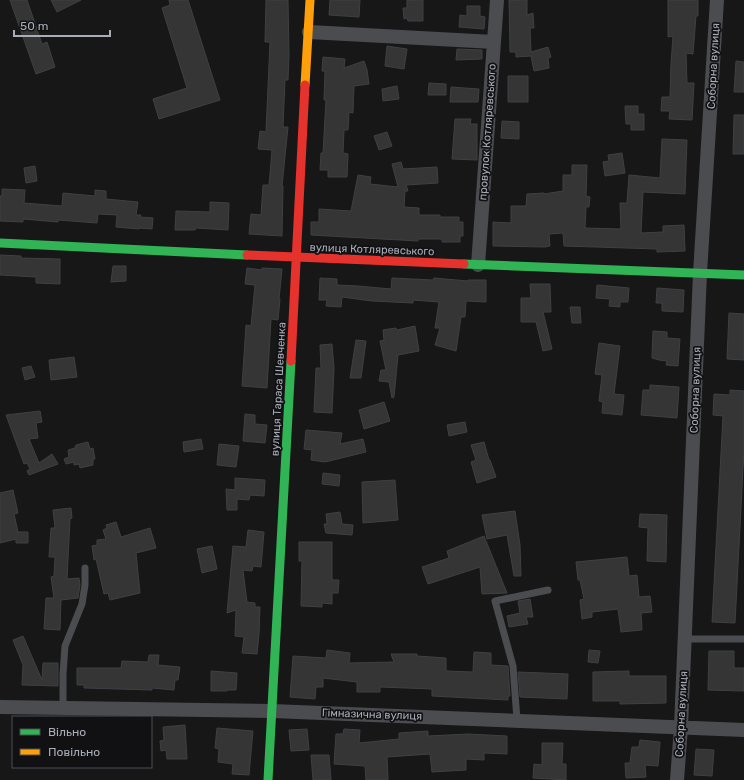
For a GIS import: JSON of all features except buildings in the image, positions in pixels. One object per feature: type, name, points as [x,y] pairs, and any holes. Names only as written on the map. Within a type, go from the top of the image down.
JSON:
[{"type":"street","name":"вулиця Тараса Шевченка","points":[[268,780],[310,0]]},
{"type":"street","name":"провулок Котляревського","points":[[478,265],[497,0]]},
{"type":"street","name":"Соборна вулиця","points":[[677,780],[681,727],[700,273],[717,0]]},
{"type":"street","points":[[309,32],[494,42]]},
{"type":"street","name":"вулиця Котляревського","points":[[0,243],[297,258],[744,275]]},
{"type":"street","name":"Гімназична вулиця","points":[[0,707],[272,711],[744,730]]},
{"type":"lane","points":[[63,708],[65,646],[82,604],[85,585],[85,568]]},
{"type":"lane","points":[[517,720],[513,666],[495,601],[548,590]]},
{"type":"lane","points":[[685,638],[744,639]]},
{"type":"traffic: fast","points":[[0,243],[247,255]]},
{"type":"traffic: fast","points":[[464,264],[744,275]]},
{"type":"traffic: fast","points":[[268,780],[291,361]]},
{"type":"traffic: slow","points":[[305,85],[310,0]]},
{"type":"traffic: jam","points":[[291,361],[305,85]]},
{"type":"traffic: jam","points":[[247,255],[464,264]]}]
